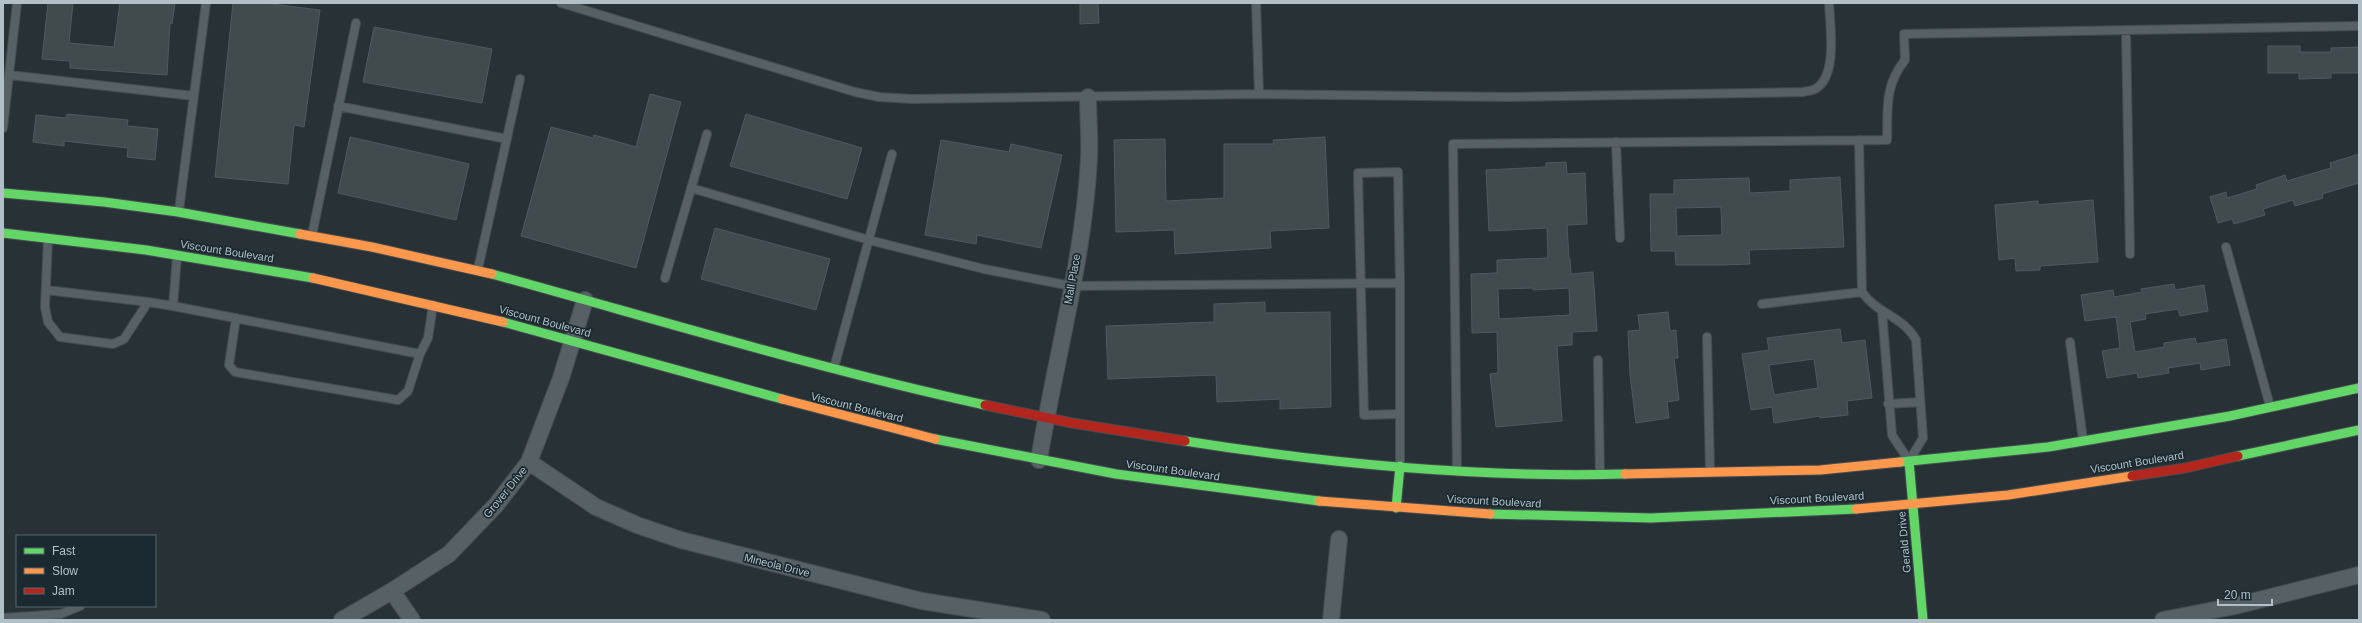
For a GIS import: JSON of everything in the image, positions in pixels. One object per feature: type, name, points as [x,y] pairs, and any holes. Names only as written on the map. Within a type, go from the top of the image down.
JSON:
[{"type":"main road","points":[[3,193],[104,202],[178,212],[311,236],[478,270],[911,389],[1114,431],[1248,451],[1400,466],[1457,470],[1600,474],[1820,470],[2002,452],[2084,441],[2208,420],[2359,388]]},
{"type":"main road","name":"Viscount Boulevard","points":[[3,233],[48,237],[178,255],[268,270],[433,305],[572,340],[854,419],[1039,460],[1150,480],[1249,494],[1396,508],[1534,516],[1654,516],[1836,510],[1912,504],[2063,487],[2170,469],[2359,430]]},
{"type":"main road","name":"Gerald Drive","points":[[1909,461],[1923,620]]},
{"type":"main road","points":[[1396,508],[1400,466]]},
{"type":"street","name":"Mall Place","points":[[1039,460],[1071,286],[1089,157],[1088,97]]},
{"type":"street","name":"Grover Drive","points":[[342,620],[392,591],[449,554],[464,541],[496,505],[529,462],[561,378],[584,300]]},
{"type":"street","name":"Mineola Drive","points":[[529,462],[596,507],[637,525],[682,540],[922,601],[1042,620]]},
{"type":"street","points":[[1331,620],[1339,539]]},
{"type":"street","points":[[2163,620],[2236,606],[2359,575]]},
{"type":"street","points":[[392,591],[412,620]]},
{"type":"lane","points":[[3,128],[17,3]]},
{"type":"lane","points":[[178,212],[206,3]]},
{"type":"lane","points":[[561,3],[855,92],[879,97],[912,99],[1259,94],[1509,97],[1803,92],[1815,90],[1828,74],[1830,63],[1829,3]]},
{"type":"lane","points":[[1256,3],[1259,94]]},
{"type":"lane","points":[[311,236],[356,22]]},
{"type":"lane","points":[[1457,470],[1453,144],[1887,140],[1888,89],[1895,73],[1905,60],[1904,34],[2359,26]]},
{"type":"lane","points":[[2126,30],[2130,254]]},
{"type":"lane","points":[[9,75],[194,96]]},
{"type":"lane","points":[[478,270],[520,79]]},
{"type":"lane","points":[[338,106],[507,139]]},
{"type":"lane","points":[[665,278],[707,134]]},
{"type":"lane","points":[[1859,140],[1862,292],[1868,300],[1882,311],[1910,328],[1916,340],[1923,438],[1909,461],[1892,435],[1888,404],[1882,311]]},
{"type":"lane","points":[[1616,142],[1620,238]]},
{"type":"lane","points":[[834,369],[892,154]]},
{"type":"lane","points":[[1399,414],[1364,415],[1362,284],[1358,174],[1398,172],[1400,283],[1400,466]]},
{"type":"lane","points":[[691,188],[869,240],[984,269],[1071,286],[1400,283]]},
{"type":"lane","points":[[48,237],[45,307],[48,322],[60,337],[113,344],[124,338],[148,302]]},
{"type":"lane","points":[[2226,247],[2270,407]]},
{"type":"lane","points":[[173,306],[178,255]]},
{"type":"lane","points":[[46,290],[173,306],[420,354]]},
{"type":"lane","points":[[1762,304],[1862,292]]},
{"type":"lane","points":[[236,318],[229,365],[235,372],[398,400],[408,391],[420,354],[428,338],[433,305]]},
{"type":"lane","points":[[1707,337],[1710,473]]},
{"type":"lane","points":[[2070,342],[2084,441]]},
{"type":"lane","points":[[1598,360],[1600,474]]},
{"type":"lane","points":[[1888,404],[1920,402]]},
{"type":"lane","points":[[3,618],[61,614],[78,607]]},
{"type":"building","points":[[48,3],[73,3],[69,43],[114,47],[120,3],[175,3],[172,24],[170,23],[167,75],[70,68],[70,61],[42,59]]},
{"type":"building","points":[[233,3],[264,3],[320,10],[304,127],[294,125],[288,184],[215,177]]},
{"type":"building","points":[[1080,3],[1098,3],[1099,23],[1080,24]]},
{"type":"building","points":[[374,27],[492,49],[482,103],[363,82]]},
{"type":"building","points":[[2268,46],[2300,46],[2300,52],[2331,52],[2331,48],[2359,47],[2359,73],[2331,73],[2331,78],[2299,79],[2299,73],[2268,73]]},
{"type":"building","points":[[650,94],[681,102],[636,268],[521,236],[551,127],[593,138],[594,135],[636,147]]},
{"type":"building","points":[[67,114],[128,120],[127,126],[158,129],[155,160],[127,157],[128,148],[64,141],[64,146],[33,142],[36,115],[66,118]]},
{"type":"building","points":[[746,114],[862,148],[847,199],[730,166]]},
{"type":"building","points":[[350,137],[469,164],[456,220],[338,193]]},
{"type":"building","points":[[1325,137],[1329,228],[1270,231],[1271,248],[1175,254],[1174,230],[1116,232],[1114,140],[1165,139],[1166,201],[1224,198],[1224,144],[1274,144],[1273,140]]},
{"type":"building","points":[[941,140],[1009,152],[1011,144],[1062,155],[1041,248],[977,235],[976,244],[925,235]]},
{"type":"building","points":[[2359,154],[2359,183],[2322,194],[2323,198],[2295,206],[2293,200],[2263,209],[2265,215],[2234,224],[2232,219],[2218,223],[2210,197],[2226,192],[2227,198],[2257,189],[2256,185],[2285,175],[2287,181],[2331,168],[2330,163]]},
{"type":"building","points":[[1566,162],[1567,174],[1585,173],[1587,224],[1567,225],[1569,259],[1571,274],[1593,272],[1597,331],[1572,332],[1572,345],[1557,346],[1562,421],[1496,427],[1490,374],[1498,373],[1497,332],[1472,333],[1471,274],[1497,273],[1497,260],[1548,258],[1547,228],[1489,231],[1486,170],[1546,167],[1546,163]],"holes":[[[1533,288],[1533,290],[1569,288],[1570,315],[1499,319],[1498,289]]]},
{"type":"building","points":[[1840,177],[1844,247],[1749,250],[1750,264],[1722,265],[1676,265],[1675,251],[1651,251],[1650,194],[1674,194],[1674,180],[1749,178],[1750,193],[1790,191],[1790,180]],"holes":[[[1721,207],[1722,235],[1677,236],[1676,208]]]},
{"type":"building","points":[[2093,200],[2098,262],[2040,266],[2040,270],[2016,271],[2015,258],[1999,260],[1995,205],[2038,201],[2038,205]]},
{"type":"building","points":[[715,228],[830,259],[816,310],[701,279]]},
{"type":"building","points":[[2174,284],[2175,290],[2204,285],[2208,311],[2180,316],[2178,309],[2145,314],[2146,319],[2130,322],[2135,352],[2164,347],[2164,343],[2195,338],[2197,344],[2226,339],[2230,365],[2201,370],[2200,363],[2168,368],[2169,373],[2138,378],[2137,373],[2107,378],[2102,351],[2120,348],[2116,317],[2085,321],[2081,295],[2113,290],[2114,297],[2142,292],[2141,289]]},
{"type":"building","points":[[1265,302],[1265,313],[1330,312],[1331,407],[1280,409],[1280,399],[1217,402],[1216,375],[1108,379],[1106,326],[1214,322],[1214,304]]},
{"type":"building","points":[[1668,312],[1670,331],[1676,330],[1678,358],[1674,358],[1679,400],[1667,402],[1669,418],[1636,423],[1630,375],[1628,331],[1640,330],[1638,315]]},
{"type":"building","points":[[1840,329],[1842,343],[1865,340],[1872,398],[1847,401],[1848,415],[1820,418],[1820,416],[1774,423],[1772,407],[1751,410],[1742,354],[1769,350],[1767,338]],"holes":[[[1814,359],[1818,388],[1774,395],[1769,365]]]},
{"type":"traffic: fast","points":[[3,193],[104,202],[178,212],[300,234]]},
{"type":"traffic: fast","points":[[3,233],[146,250],[313,278]]},
{"type":"traffic: fast","points":[[492,274],[799,360],[985,405]]},
{"type":"traffic: fast","points":[[503,322],[782,399]]},
{"type":"traffic: fast","points":[[1900,462],[2048,447],[2230,416],[2359,388]]},
{"type":"traffic: fast","points":[[2238,456],[2359,430]]},
{"type":"traffic: fast","points":[[935,439],[1116,474],[1319,501]]},
{"type":"traffic: fast","points":[[1185,441],[1349,463],[1405,468],[1515,474],[1625,474]]},
{"type":"traffic: fast","points":[[1909,461],[1923,620]]},
{"type":"traffic: fast","points":[[1396,508],[1400,466]]},
{"type":"traffic: fast","points":[[1490,514],[1651,518],[1856,509]]},
{"type":"traffic: slow","points":[[300,234],[372,247],[492,274]]},
{"type":"traffic: slow","points":[[313,278],[503,322]]},
{"type":"traffic: slow","points":[[782,399],[935,439]]},
{"type":"traffic: slow","points":[[1625,474],[1820,470],[1900,462]]},
{"type":"traffic: slow","points":[[1856,509],[2008,495],[2132,476]]},
{"type":"traffic: slow","points":[[1319,501],[1490,514]]},
{"type":"traffic: jam","points":[[985,405],[1072,423],[1185,441]]},
{"type":"traffic: jam","points":[[2132,476],[2185,468],[2238,456]]}]
